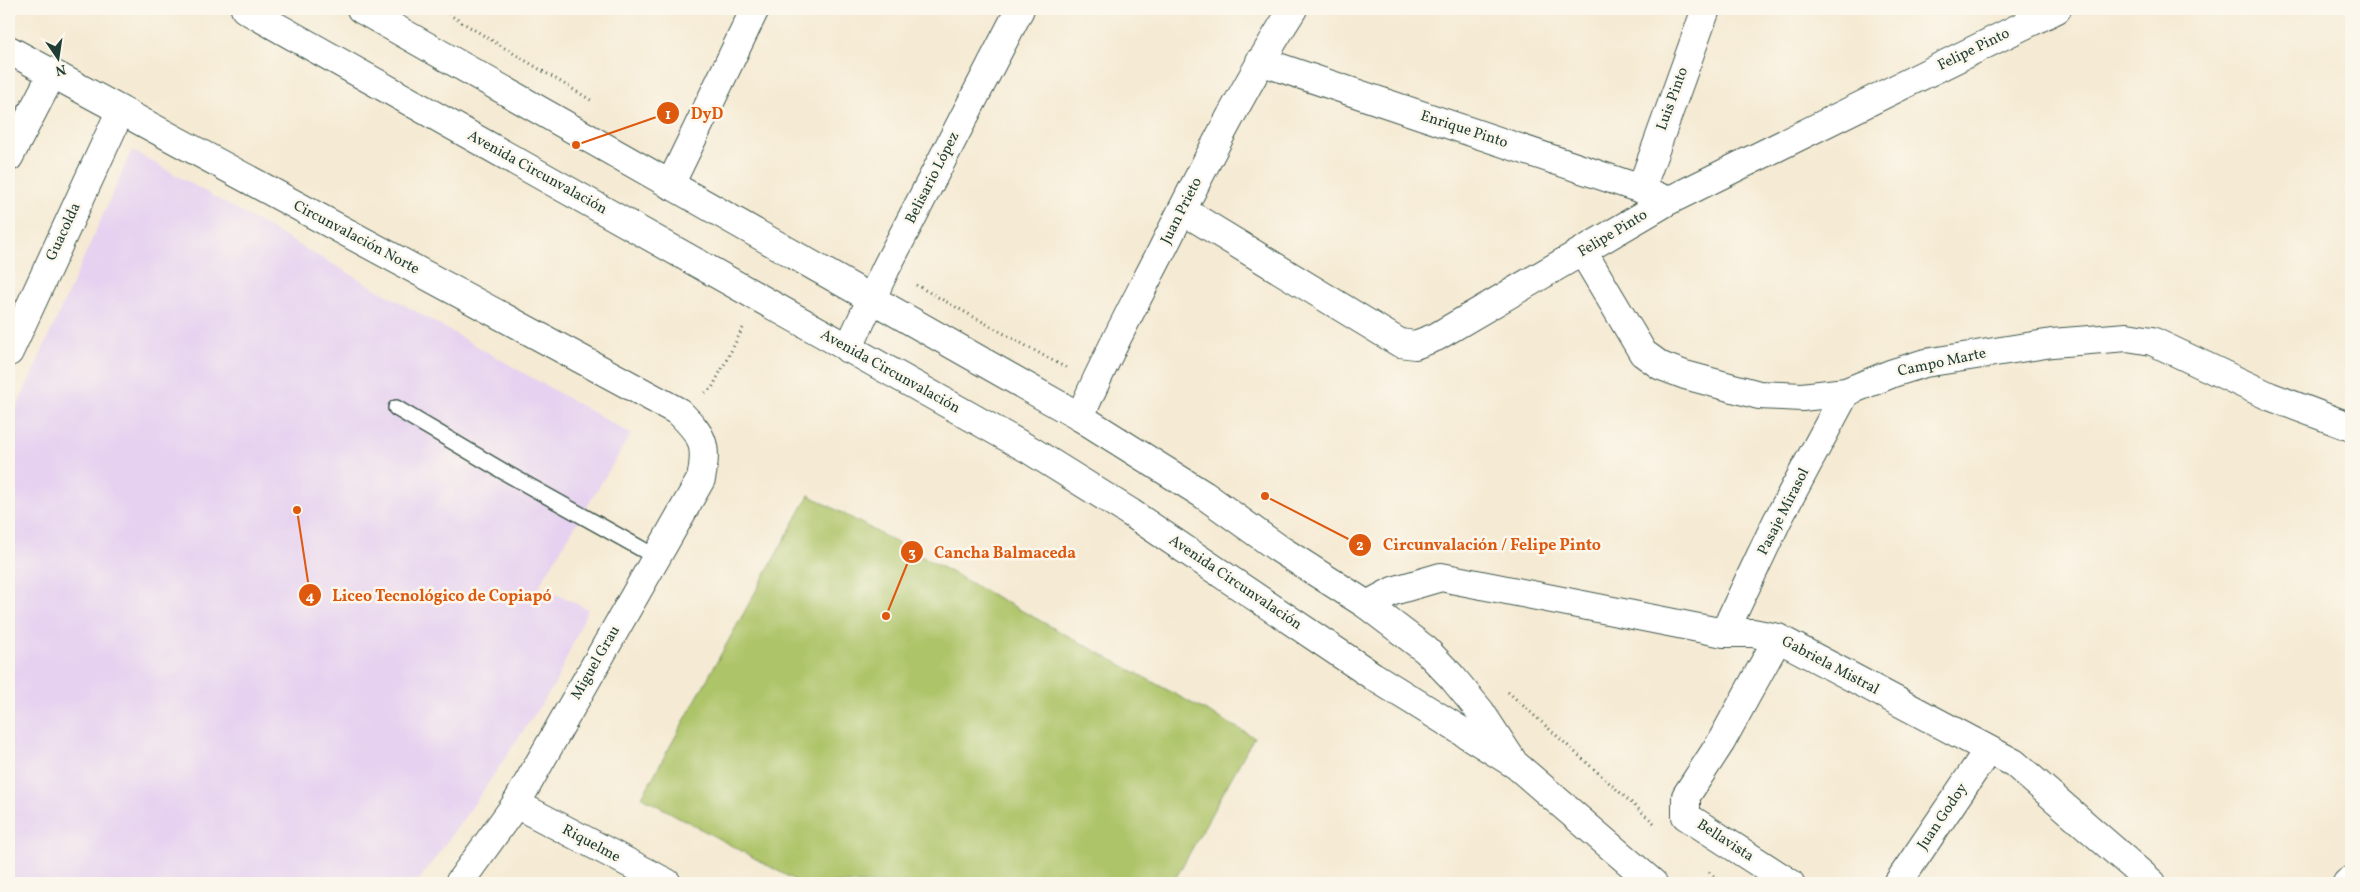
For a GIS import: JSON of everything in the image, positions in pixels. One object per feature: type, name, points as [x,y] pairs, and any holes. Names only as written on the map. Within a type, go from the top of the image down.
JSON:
[{"type":"street","name":"Avenida Circunvalación","points":[[245,9],[1030,450],[1235,582],[1373,676],[1516,765],[1654,883]]},
{"type":"street","name":"Avenida Circunvalación","points":[[361,9],[1080,417],[1204,495],[1278,548],[1367,605],[1426,650],[1452,677],[1480,712],[1516,765]]},
{"type":"street","points":[[670,185],[755,9]]},
{"type":"street","name":"Belisario López","points":[[848,349],[872,298],[1020,9]]},
{"type":"street","name":"Juan Prieto","points":[[1080,417],[1093,386],[1182,210],[1260,62],[1293,9]]},
{"type":"street","name":"Luis Pinto","points":[[1641,189],[1706,9]]},
{"type":"street","name":"Felipe Pinto","points":[[1182,210],[1400,343],[1415,345],[1436,337],[1668,201],[2057,9]]},
{"type":"street","name":"Circunvalación Norte","points":[[9,50],[120,112],[679,412],[698,432]]},
{"type":"street","name":"Enrique Pinto","points":[[1260,62],[1641,189],[1668,201]]},
{"type":"street","points":[[9,157],[52,74]]},
{"type":"street","name":"Guacolda","points":[[9,352],[120,112]]},
{"type":"street","name":"Campo Marte","points":[[1583,252],[1642,352],[1661,366],[1686,375],[1759,395],[1802,397],[1846,392],[1893,373],[1925,363],[2052,343],[2127,337],[2152,341],[2269,396],[2351,427]]},
{"type":"street","name":"Pasaje Mirasol","points":[[1724,633],[1777,521],[1846,392]]},
{"type":"street","name":"Miguel Grau","points":[[459,883],[516,804],[702,479],[705,463],[704,449],[698,432]]},
{"type":"street","name":"Gabriela Mistral","points":[[1367,605],[1393,591],[1441,577],[1724,633],[1753,633],[1778,638],[2014,763],[2152,883]]},
{"type":"street","name":"Bellavista","points":[[1778,638],[1721,742],[1686,796],[1686,816],[1790,883]]},
{"type":"street","name":"Juan Godoy","points":[[1898,883],[1988,750]]},
{"type":"street","name":"Riquelme","points":[[516,804],[667,883]]},
{"type":"street","points":[[2347,883],[2351,880]]},
{"type":"lane","points":[[396,408],[506,473],[656,557]]},
{"type":"path","points":[[679,412],[712,388],[759,299]]},
{"type":"shaded area","points":[[132,150],[631,434],[539,586],[588,609],[555,684],[474,804],[417,883],[9,883],[9,425]]},
{"type":"green space","points":[[809,495],[1254,737],[1173,883],[800,883],[642,797]]},
{"type":"place","name":"DyD","points":[[576,145]]},
{"type":"place","name":"Circunvalación / Felipe Pinto","points":[[1265,496]]},
{"type":"place","name":"Liceo Tecnológico de Copiapó","points":[[297,510]]},
{"type":"place","name":"Cancha Balmaceda","points":[[886,616]]}]
